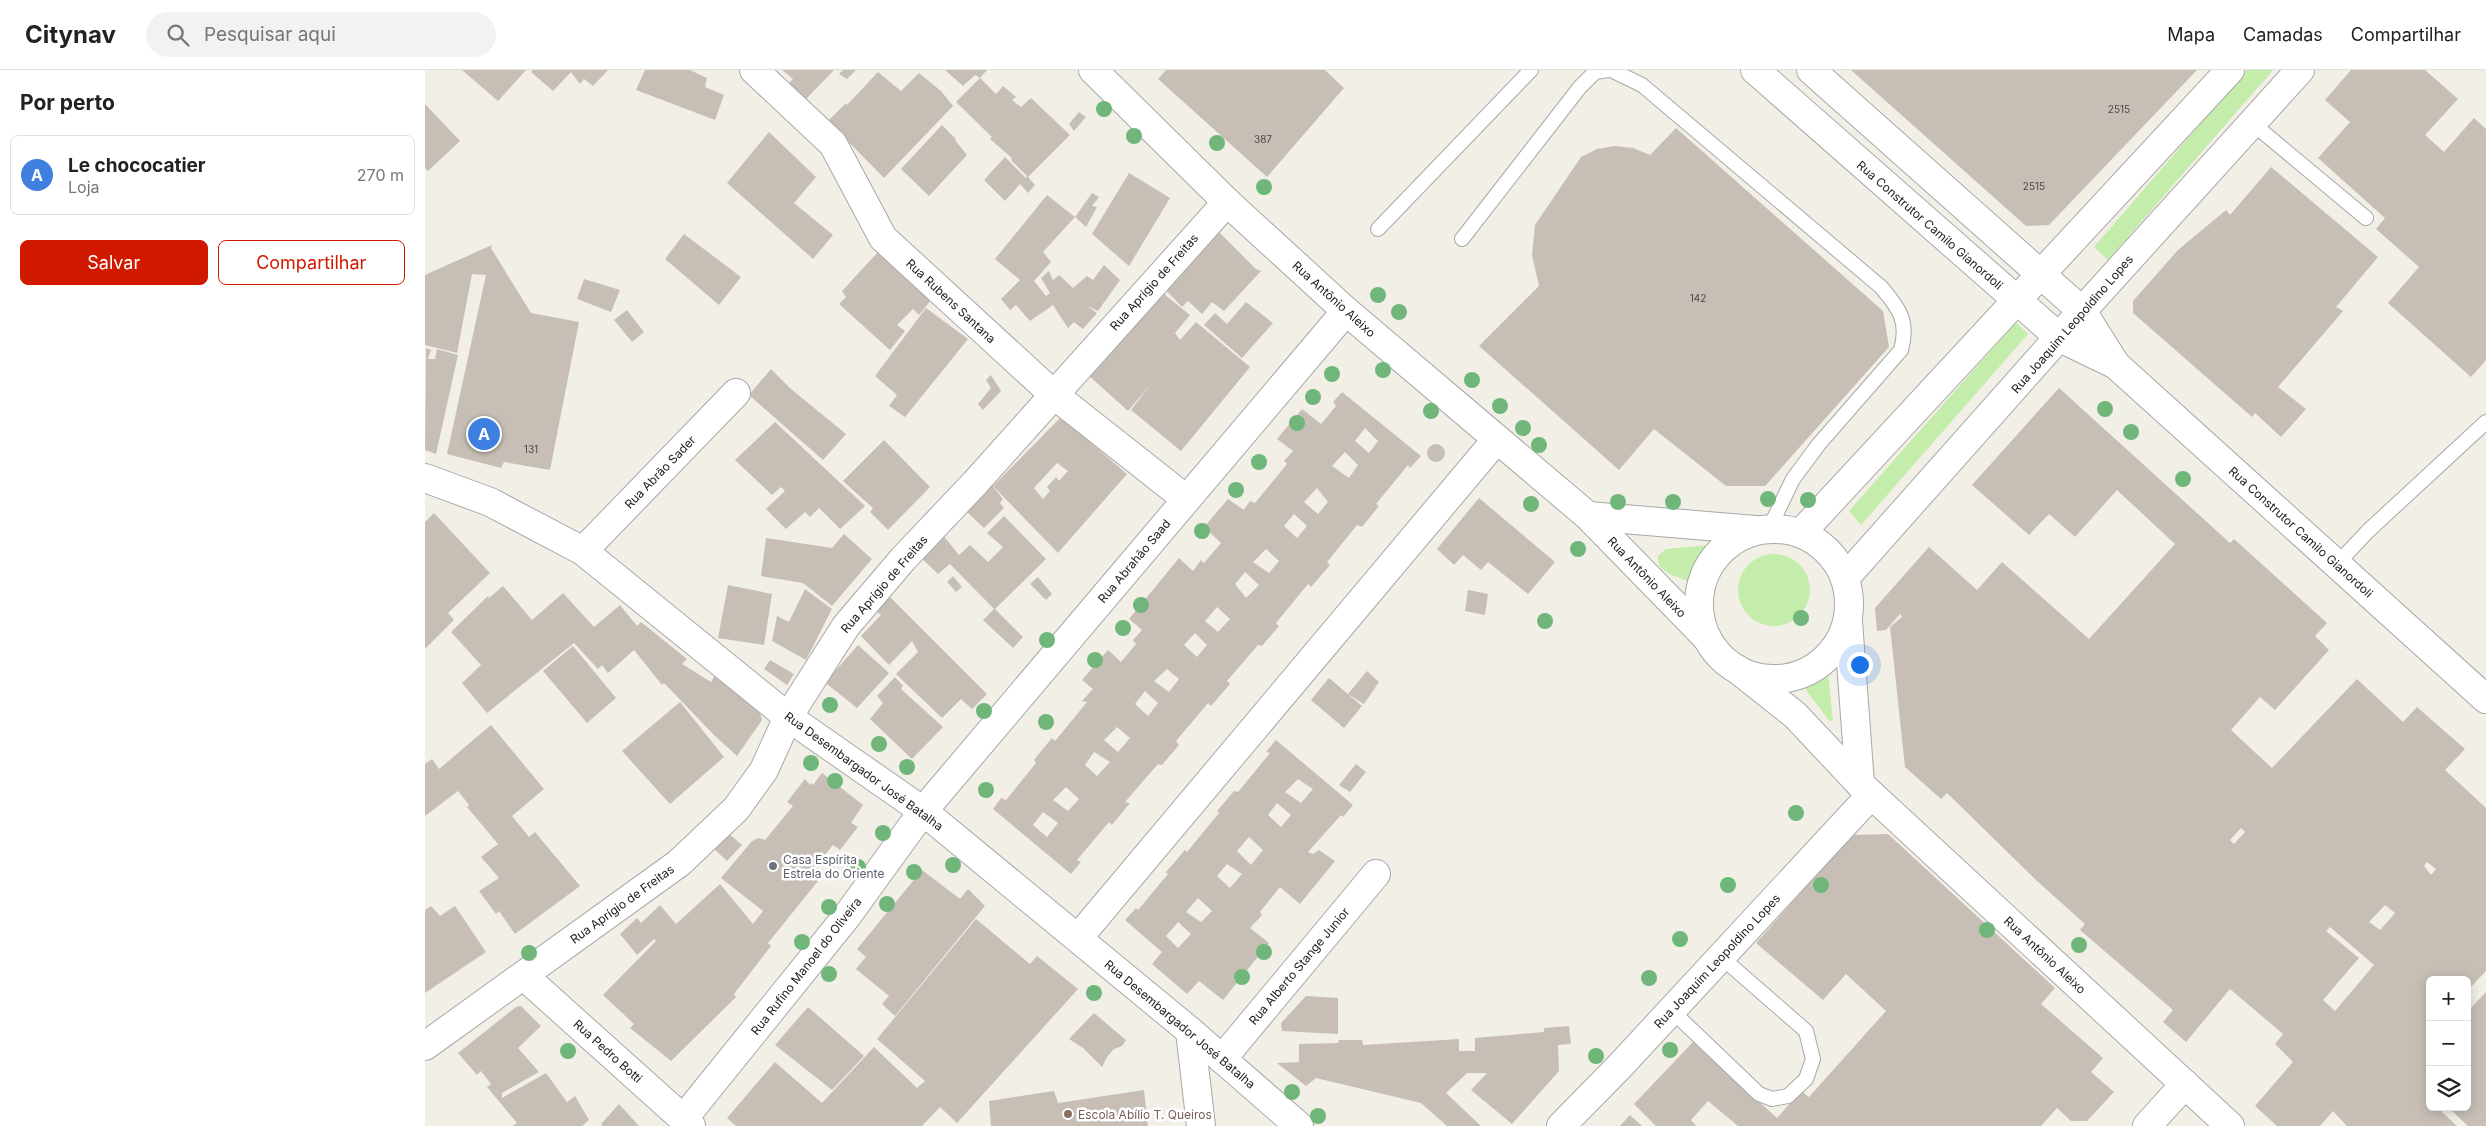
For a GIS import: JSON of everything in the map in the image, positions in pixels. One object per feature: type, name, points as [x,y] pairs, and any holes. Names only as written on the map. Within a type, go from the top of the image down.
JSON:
[{"type":"street","name":"Rua Rubens Santana","points":[[754,70],[833,144],[883,238],[1053,394],[1186,499]]},
{"type":"street","name":"Rua Antônio Aleixo","points":[[1093,70],[1227,202],[1346,311],[1588,516],[1707,638]]},
{"type":"street","name":"Rua Construtor Camilo Gianordoli","points":[[1755,70],[2060,338],[2116,364]]},
{"type":"street","name":"Rua Construtor Camilo Gianordoli","points":[[1811,70],[2082,311],[2116,364],[2486,699]]},
{"type":"street","points":[[1801,533],[2230,70]]},
{"type":"street","name":"Rua Joaquim Leopoldino Lopes","points":[[1845,578],[2082,311],[2300,70]]},
{"type":"street","name":"Rua Aprígio de Freitas","points":[[425,1046],[525,976],[679,863],[736,808],[764,770],[788,716],[846,626],[903,559],[975,483],[1227,202]]},
{"type":"street","name":"Rua Abrahão Saad","points":[[923,811],[1346,311]]},
{"type":"street","name":"Rua Abrão Sader","points":[[583,551],[736,393]]},
{"type":"street","points":[[1078,938],[1497,439]]},
{"type":"street","name":"Rua Desembargador José Batalha","points":[[425,478],[490,502],[583,551],[788,716],[923,811],[1191,1031],[1299,1126]]},
{"type":"street","name":"Rua Antônio Aleixo","points":[[1588,516],[1763,529]]},
{"type":"street","points":[[1848,621],[1837,647],[1817,667],[1791,678],[1763,679],[1737,669],[1719,656],[1707,638],[1699,612],[1700,585],[1712,560],[1731,541],[1763,529],[1779,528],[1801,533],[1829,551],[1845,578],[1850,599],[1848,621],[1866,790]]},
{"type":"street","name":"Rua Antônio Aleixo","points":[[1737,669],[1795,715],[1866,790],[2230,1126]]},
{"type":"street","name":"Rua Joaquim Leopoldino Lopes","points":[[1561,1126],[1721,957],[1866,790]]},
{"type":"street","name":"Rua Rufino Manoel do Oliveira","points":[[688,1122],[847,916],[923,811]]},
{"type":"street","name":"Rua Alberto Stange Junior","points":[[1223,1059],[1376,874]]},
{"type":"street","name":"Rua Pedro Botti","points":[[525,976],[688,1122]]},
{"type":"street","points":[[1191,1031],[1201,1126]]},
{"type":"street","points":[[2147,1126],[2185,1084]]},
{"type":"lane","points":[[1378,229],[1531,70]]},
{"type":"lane","points":[[1462,238],[1580,87],[1595,72],[1610,70],[1642,85],[1881,287],[1899,308],[1905,334],[1901,350],[1819,444],[1793,479],[1763,529]]},
{"type":"lane","points":[[2252,123],[2366,218]]},
{"type":"lane","points":[[2337,564],[2368,530],[2486,422]]},
{"type":"lane","points":[[1671,1010],[1759,1094],[1772,1099],[1788,1096],[1806,1079],[1813,1058],[1806,1031],[1721,957]]},
{"type":"green space","points":[[2247,70],[2273,70],[2108,260],[2094,247]]},
{"type":"green space","points":[[2016,322],[2028,334],[1861,525],[1849,511]]},
{"type":"green space","points":[[1710,545],[1713,548],[1696,585],[1671,575],[1658,562],[1658,556],[1666,549]]},
{"type":"green space","points":[[1781,554],[1800,564],[1808,576],[1810,590],[1808,604],[1800,616],[1788,624],[1767,626],[1748,616],[1740,604],[1738,583],[1748,564],[1760,556]]},
{"type":"green space","points":[[1825,663],[1827,665],[1833,721],[1829,721],[1799,680]]},
{"type":"building","points":[[462,70],[526,70],[498,101]]},
{"type":"building","points":[[533,70],[608,70],[593,86],[584,79],[580,84],[571,72],[553,91],[531,72]]},
{"type":"building","points":[[645,70],[690,70],[707,78],[705,87],[724,95],[715,120],[636,90]]},
{"type":"building","points":[[782,70],[834,70],[806,99],[789,83],[793,79]]},
{"type":"building","points":[[843,70],[856,70],[847,79],[839,74]]},
{"type":"building","points":[[945,70],[987,70],[980,78],[975,75],[963,86]]},
{"type":"building","points":[[1166,70],[1325,70],[1344,88],[1267,177],[1158,79]]},
{"type":"building","points":[[1851,70],[2197,70],[2049,225],[2026,226]]},
{"type":"building","points":[[2351,70],[2425,70],[2458,99],[2425,135],[2444,152],[2474,118],[2486,129],[2486,360],[2471,377],[2388,303],[2419,267],[2376,229],[2385,218],[2318,158],[2350,122],[2325,100]]},
{"type":"building","points":[[878,72],[901,91],[919,73],[941,91],[953,106],[884,178],[828,121],[846,103],[847,105]]},
{"type":"building","points":[[980,78],[996,94],[1003,86],[1016,97],[1012,100],[1021,107],[1031,98],[1070,135],[1028,177],[1035,185],[1028,193],[1020,184],[1005,201],[984,180],[1005,157],[1026,178],[1027,176],[1011,160],[1012,158],[990,139],[992,137],[956,102]]},
{"type":"building","points":[[425,104],[460,141],[428,171],[425,168]]},
{"type":"building","points":[[1079,112],[1086,117],[1074,131],[1069,124]]},
{"type":"building","points":[[942,125],[956,139],[967,155],[929,196],[901,169]]},
{"type":"building","points":[[1676,128],[1883,311],[1889,347],[1765,486],[1726,486],[1654,429],[1619,470],[1479,346],[1539,286],[1532,255],[1535,225],[1581,157],[1597,149],[1615,146],[1633,148],[1650,155]]},
{"type":"building","points":[[769,132],[816,177],[794,203],[833,235],[813,259],[727,183]]},
{"type":"building","points":[[2271,167],[2378,257],[2336,307],[2343,311],[2278,387],[2306,409],[2281,437],[2255,413],[2252,417],[2133,313],[2133,301],[2178,250],[2226,210],[2230,215]]},
{"type":"building","points":[[1129,173],[1170,198],[1129,266],[1092,234]]},
{"type":"building","points":[[1092,193],[1099,197],[1092,206],[1097,207],[1086,227],[1075,217]]},
{"type":"building","points":[[1047,195],[1075,217],[1043,252],[1051,262],[1034,281],[1046,296],[1050,293],[1041,278],[1049,271],[1053,280],[1059,275],[1073,288],[1087,276],[1093,280],[1104,265],[1120,280],[1098,311],[1086,305],[1097,313],[1083,329],[1074,322],[1068,328],[1053,305],[1030,321],[1016,305],[1010,310],[1001,299],[1020,280],[995,259]]},
{"type":"building","points":[[1216,229],[1256,269],[1261,271],[1224,311],[1212,302],[1202,314],[1188,301],[1182,307],[1164,288]]},
{"type":"building","points":[[684,234],[741,277],[719,305],[665,259]]},
{"type":"building","points":[[492,245],[491,248],[531,313],[579,322],[550,470],[504,462],[501,468],[447,454],[486,275],[472,274],[457,353],[425,345],[425,275]]},
{"type":"building","points":[[879,251],[932,299],[919,315],[913,309],[897,325],[905,331],[890,350],[839,304],[846,297],[842,291]]},
{"type":"building","points":[[584,279],[620,290],[611,312],[577,299]]},
{"type":"building","points":[[1159,290],[1190,315],[1175,333],[1180,340],[1196,322],[1250,367],[1181,451],[1131,410],[1152,383],[1128,411],[1087,374]]},
{"type":"building","points":[[1246,302],[1273,323],[1242,358],[1204,325],[1215,313],[1227,324]]},
{"type":"building","points":[[926,308],[968,339],[905,417],[889,406],[897,395],[875,376]]},
{"type":"building","points":[[627,310],[644,332],[632,342],[614,320]]},
{"type":"building","points":[[426,348],[431,350],[428,359],[435,359],[437,349],[458,355],[436,454],[425,450]]},
{"type":"building","points":[[771,369],[791,389],[846,434],[823,460],[749,395]]},
{"type":"building","points":[[991,375],[1001,391],[983,410],[978,404],[991,388],[986,380]]},
{"type":"building","points":[[2059,388],[2230,543],[2234,539],[2327,623],[2315,636],[2329,650],[2275,710],[2260,697],[2231,730],[2272,768],[2357,679],[2403,722],[2417,707],[2465,749],[2445,770],[2486,808],[2486,971],[2471,987],[2471,976],[2426,976],[2426,1111],[2443,1111],[2457,1126],[2347,1126],[2333,1111],[2320,1126],[2277,1126],[2255,1106],[2293,1062],[2275,1044],[2283,1034],[2230,989],[2186,1042],[2163,1022],[2173,1010],[2080,930],[2085,924],[2037,881],[1947,793],[1941,799],[1905,767],[1890,627],[1902,617],[1900,614],[1886,630],[1877,631],[1875,608],[1929,547],[1977,590],[2002,562],[2089,639],[2175,544],[2117,490],[2075,537],[2049,514],[2029,535],[1972,485]],"holes":[[[2241,828],[2245,832],[2234,844],[2230,840]],[[2427,862],[2436,869],[2431,875],[2424,866]],[[2385,905],[2395,913],[2380,930],[2369,922]],[[2330,927],[2374,965],[2335,1011],[2323,1000],[2359,958],[2326,931]]]},
{"type":"building","points":[[1342,392],[1421,456],[1410,468],[1408,465],[1376,504],[1379,506],[1362,527],[1357,525],[1327,562],[1330,565],[1311,587],[1308,584],[1276,623],[1279,626],[1262,646],[1258,645],[1227,681],[1230,684],[1211,706],[1208,703],[1176,741],[1179,745],[1162,765],[1158,764],[1125,802],[1130,803],[1112,825],[1109,822],[1077,860],[1081,862],[1071,874],[993,809],[1001,798],[1006,800],[1036,763],[1034,760],[1042,750],[1052,738],[1055,741],[1087,702],[1082,701],[1093,689],[1082,680],[1108,650],[1121,662],[1136,644],[1133,640],[1142,630],[1129,619],[1179,558],[1193,571],[1201,560],[1204,563],[1221,543],[1204,527],[1228,499],[1244,510],[1250,501],[1255,503],[1287,464],[1284,461],[1293,451],[1277,439],[1302,409],[1321,424],[1336,406],[1333,402]],"holes":[[[1365,428],[1378,441],[1369,453],[1355,441]],[[1345,452],[1358,465],[1349,478],[1332,466]],[[1317,488],[1328,502],[1318,514],[1304,502]],[[1294,514],[1307,526],[1297,538],[1284,526]],[[1266,549],[1279,561],[1269,573],[1253,562]],[[1245,572],[1259,585],[1246,598],[1235,584]],[[1217,607],[1230,619],[1218,632],[1205,621]],[[1195,633],[1207,645],[1197,657],[1184,645]],[[1167,669],[1179,679],[1169,692],[1154,681]],[[1145,691],[1158,703],[1148,716],[1135,704]],[[1117,727],[1130,738],[1118,752],[1104,740]],[[1094,752],[1110,762],[1097,776],[1085,765]],[[1066,787],[1079,799],[1068,811],[1053,800]],[[1043,812],[1058,823],[1047,837],[1033,825]]]},
{"type":"building","points":[[1061,417],[1127,474],[1058,553],[993,486]],"holes":[[[1057,463],[1068,471],[1059,481],[1056,477],[1047,487],[1050,491],[1043,499],[1034,488]]]},
{"type":"building","points":[[775,422],[865,506],[840,529],[819,508],[810,517],[805,512],[786,529],[766,509],[785,491],[781,487],[772,495],[735,460]]},
{"type":"building","points":[[884,440],[930,487],[888,530],[870,512],[873,508],[843,481]]},
{"type":"building","points":[[1436,444],[1442,447],[1445,453],[1442,459],[1436,462],[1430,459],[1427,453],[1430,447]]},
{"type":"building","points":[[991,484],[1003,499],[1000,503],[1004,508],[984,528],[967,512]]},
{"type":"building","points":[[1479,498],[1555,562],[1528,594],[1488,562],[1481,570],[1463,555],[1454,565],[1437,549]]},
{"type":"building","points":[[434,513],[490,573],[448,613],[454,620],[425,649],[425,522]]},
{"type":"building","points":[[1004,516],[1046,559],[995,609],[1023,637],[1013,648],[983,620],[994,609],[950,564],[938,574],[918,555],[942,534],[959,555],[970,545],[988,562],[1003,547],[987,533]]},
{"type":"building","points":[[844,534],[872,559],[832,606],[803,583],[761,576],[766,538],[832,548]]},
{"type":"building","points":[[953,576],[962,587],[956,592],[947,582]]},
{"type":"building","points":[[1038,577],[1052,594],[1046,600],[1030,584]]},
{"type":"building","points":[[728,585],[772,594],[764,645],[718,638]]},
{"type":"building","points":[[503,586],[532,620],[563,593],[594,627],[620,605],[637,626],[641,622],[687,659],[682,664],[711,682],[716,673],[759,708],[762,720],[737,756],[664,683],[662,685],[634,650],[608,673],[602,665],[598,669],[574,643],[487,713],[462,683],[481,665],[451,632],[488,596],[489,598]]},
{"type":"building","points":[[805,589],[832,609],[806,660],[772,641],[777,616],[789,622]]},
{"type":"building","points":[[883,590],[987,694],[972,709],[961,699],[942,718],[896,674],[918,652],[912,641],[889,665],[861,636],[881,615],[870,606]]},
{"type":"building","points":[[1468,590],[1488,594],[1485,615],[1465,611]]},
{"type":"building","points":[[858,645],[889,673],[857,708],[827,684],[829,678]]},
{"type":"building","points":[[573,646],[616,698],[587,723],[543,671]]},
{"type":"building","points":[[770,660],[794,674],[787,685],[764,669]]},
{"type":"building","points":[[1367,671],[1379,682],[1364,704],[1348,694]]},
{"type":"building","points":[[895,677],[903,686],[901,689],[943,727],[912,759],[870,719],[883,703],[877,696]]},
{"type":"building","points":[[1329,678],[1362,706],[1344,728],[1311,700]]},
{"type":"building","points":[[680,702],[724,757],[670,804],[622,751]]},
{"type":"building","points":[[491,725],[544,789],[512,816],[529,837],[535,832],[580,886],[515,934],[499,911],[496,914],[479,891],[499,878],[481,857],[498,844],[467,807],[469,805],[458,791],[425,816],[425,764],[432,759],[439,769]]},
{"type":"building","points":[[1276,740],[1353,805],[1343,817],[1341,815],[1308,852],[1313,854],[1319,850],[1335,861],[1300,904],[1280,887],[1260,912],[1262,915],[1250,928],[1269,943],[1223,1000],[1199,981],[1187,994],[1152,964],[1162,952],[1125,920],[1136,908],[1138,910],[1168,874],[1166,872],[1185,850],[1187,852],[1219,813],[1217,811],[1234,791],[1238,792],[1270,753],[1266,752]],"holes":[[[1298,779],[1313,789],[1301,803],[1285,792]],[[1277,803],[1291,815],[1281,827],[1268,815]],[[1249,837],[1263,850],[1251,865],[1237,851]],[[1227,864],[1242,874],[1230,888],[1217,876]],[[1198,898],[1212,911],[1201,922],[1186,912]],[[1178,922],[1191,934],[1178,948],[1166,936]]]},
{"type":"building","points":[[1356,764],[1366,772],[1350,792],[1339,785]]},
{"type":"building","points":[[822,773],[863,805],[851,823],[858,827],[840,850],[833,845],[809,874],[818,881],[768,943],[771,946],[734,994],[736,997],[671,1061],[630,1028],[634,1024],[603,995],[656,941],[654,939],[637,955],[620,934],[637,918],[641,923],[660,905],[676,924],[720,884],[753,924],[763,911],[721,878],[752,841],[759,838],[765,840],[793,806],[787,802],[805,779],[810,785],[811,783],[813,785]]},
{"type":"building","points":[[729,834],[742,845],[727,861],[714,849]]},
{"type":"building","points":[[1888,834],[2055,988],[2041,1004],[2103,1058],[2091,1072],[2114,1092],[2087,1121],[2071,1121],[2057,1108],[2041,1126],[1738,1126],[1708,1101],[1691,1120],[1696,1126],[1656,1126],[1634,1104],[1693,1042],[1777,1118],[1801,1091],[1809,1097],[1886,1011],[1846,974],[1823,1000],[1756,943],[1852,835]]},
{"type":"building","points":[[922,870],[960,899],[968,889],[985,906],[895,1016],[882,1004],[889,996],[856,969],[866,957],[857,949]]},
{"type":"building","points":[[431,906],[440,916],[455,906],[486,952],[425,993],[425,910]]},
{"type":"building","points":[[976,919],[1030,964],[1037,956],[1078,989],[957,1123],[940,1107],[922,1126],[736,1126],[727,1118],[775,1062],[822,1103],[874,1047],[917,1088],[925,1081],[877,1039]]},
{"type":"building","points":[[2486,992],[2486,1126],[2468,1126],[2452,1111],[2471,1111],[2471,1008]]},
{"type":"building","points":[[1306,996],[1338,998],[1338,1034],[1282,1031],[1281,1023]]},
{"type":"building","points":[[521,1006],[541,1026],[518,1048],[539,1072],[502,1093],[502,1098],[546,1073],[567,1102],[575,1096],[589,1120],[582,1126],[512,1126],[517,1123],[487,1087],[491,1084],[481,1071],[477,1075],[458,1053],[516,1007]]},
{"type":"building","points":[[808,1007],[864,1056],[832,1090],[775,1045]]},
{"type":"building","points":[[1094,1013],[1126,1040],[1122,1046],[1114,1049],[1102,1067],[1083,1048],[1069,1039]]},
{"type":"building","points":[[1569,1026],[1571,1044],[1558,1045],[1559,1071],[1512,1124],[1471,1090],[1487,1073],[1467,1073],[1446,1093],[1481,1126],[1447,1126],[1421,1103],[1316,1078],[1306,1086],[1277,1063],[1299,1062],[1299,1044],[1362,1040],[1363,1045],[1459,1039],[1459,1051],[1475,1051],[1475,1038],[1544,1032],[1544,1028]]},
{"type":"building","name":"Escola Abílio T. Queiros","points":[[1144,1090],[1148,1126],[991,1126],[989,1101],[1054,1091],[1058,1103]]},
{"type":"building","points":[[619,1104],[639,1126],[603,1126],[601,1124]]},
{"type":"building","points":[[1630,1115],[1642,1126],[1620,1126]]},
{"type":"place","name":"Le chococatier","points":[[484,434]]},
{"type":"place","name":"Casa Espírita Estrela do Oriente","points":[[773,866]]},
{"type":"place","name":"Escola Abílio T. Queiros","points":[[1068,1114]]}]
